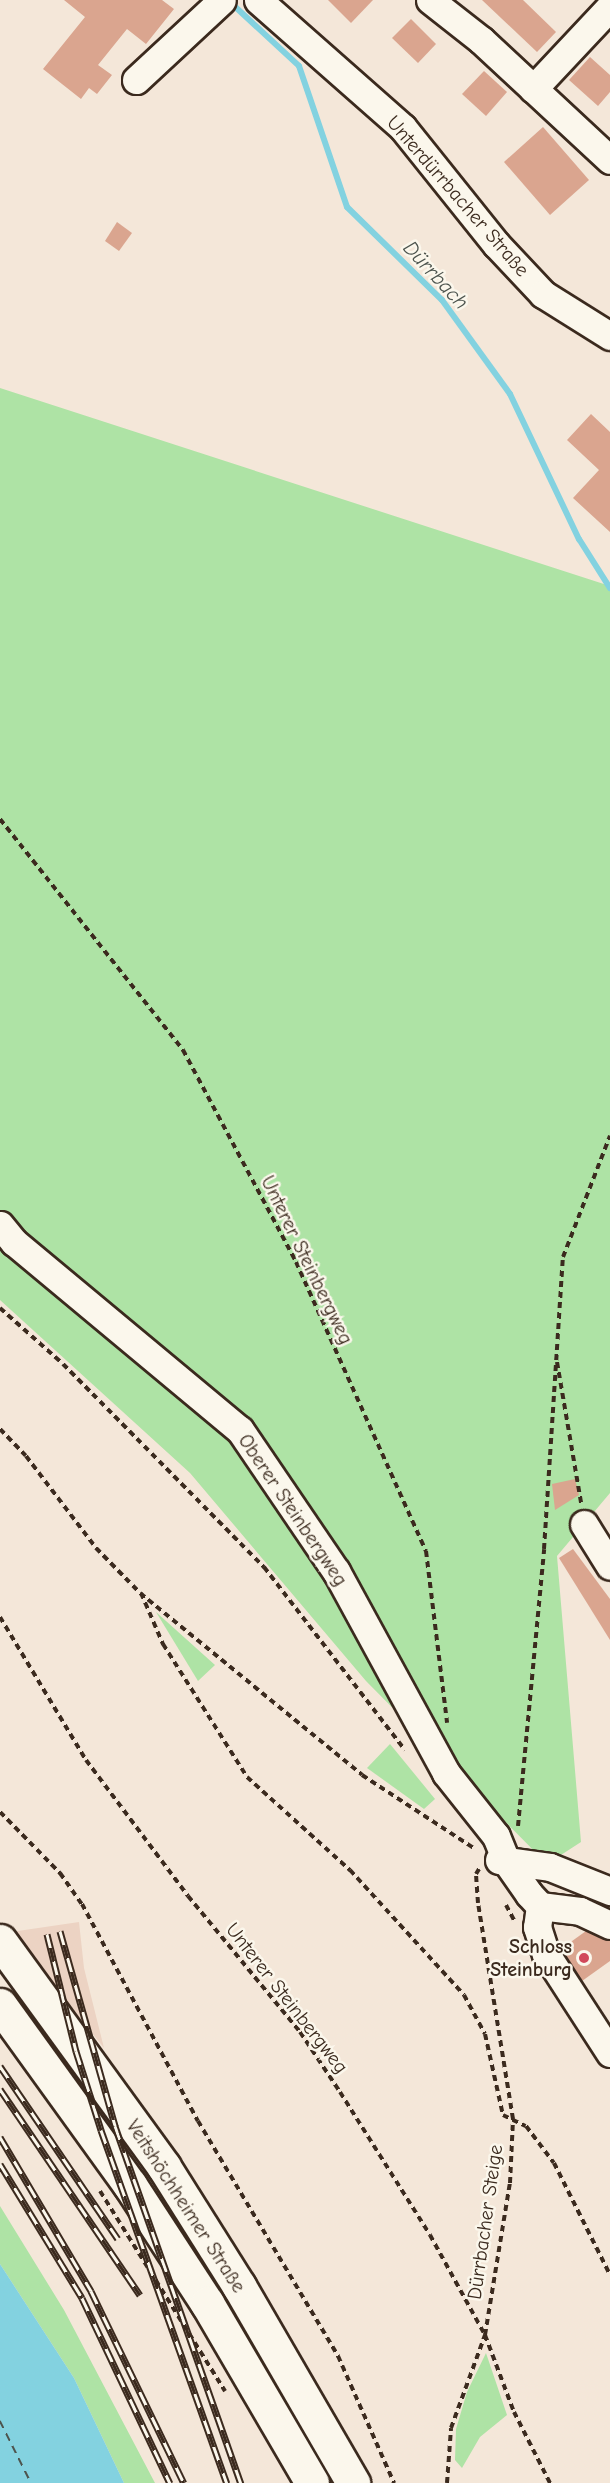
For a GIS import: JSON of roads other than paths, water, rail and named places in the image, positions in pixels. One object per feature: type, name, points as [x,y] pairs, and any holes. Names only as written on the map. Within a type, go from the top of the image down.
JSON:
[{"type":"highway","name":"Veitshöchheimer Straße","points":[[0,1941],[164,2167],[239,2286],[353,2483]]},
{"type":"highway","name":"Veitshöchheimer Straße","points":[[0,2005],[130,2185],[207,2303],[312,2483]]},
{"type":"street","points":[[136,80],[222,0]]},
{"type":"street","name":"Unterdürrbacher Straße","points":[[258,0],[403,128],[496,244],[543,294],[610,336]]},
{"type":"street","points":[[430,0],[533,89],[610,160]]},
{"type":"street","points":[[533,89],[610,7]]},
{"type":"street","name":"Oberer Steinbergweg","points":[[0,1225],[14,1242],[240,1430],[336,1571],[446,1773],[496,1836],[490,1856],[540,1906]]},
{"type":"street","points":[[585,1524],[610,1566]]},
{"type":"street","points":[[490,1856],[550,1867],[610,1891]]},
{"type":"street","points":[[610,1925],[580,1911],[540,1906],[537,1927],[546,1954],[610,2052]]},
{"type":"water","points":[[0,2264],[74,2378],[124,2483],[0,2483]]},
{"type":"waterway","name":"Dürrbach","points":[[230,2],[299,66],[347,207],[442,300],[510,394],[579,539],[610,588]]},
{"type":"railway","points":[[60,1931],[115,2126],[241,2483]]},
{"type":"railway","points":[[47,1934],[76,2051],[101,2130],[227,2483]]},
{"type":"railway","points":[[0,2066],[118,2239]]},
{"type":"railway","points":[[0,2089],[140,2295]]},
{"type":"railway","points":[[0,2137],[91,2291],[184,2483]]},
{"type":"railway","points":[[0,2164],[82,2298],[170,2483]]},
{"type":"place","name":"Schloss Steinburg","points":[[584,1958]]}]
